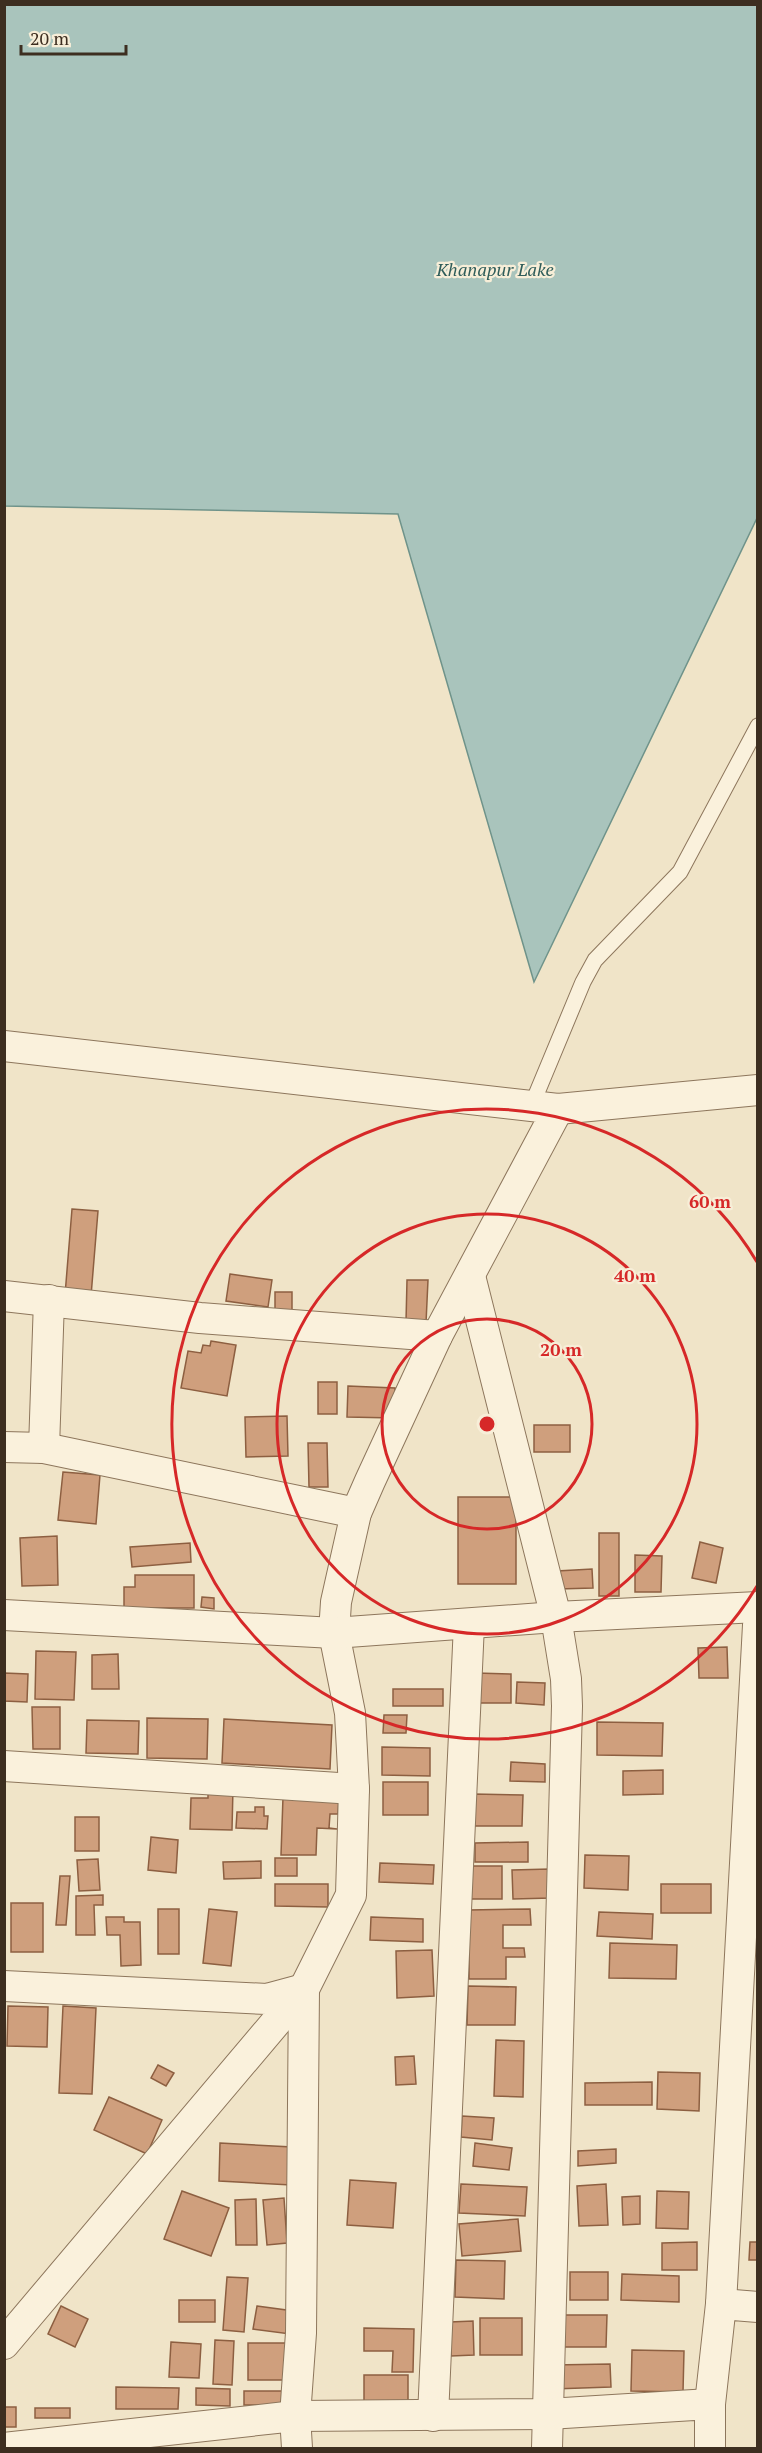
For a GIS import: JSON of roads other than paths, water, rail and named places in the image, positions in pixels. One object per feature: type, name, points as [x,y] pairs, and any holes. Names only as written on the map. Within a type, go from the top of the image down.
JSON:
[{"type":"street","points":[[4,1046],[545,1108],[758,1090]]},
{"type":"street","points":[[4,2344],[304,1989],[351,1895],[354,1789],[350,1713],[334,1633],[336,1602],[356,1513],[437,1336],[470,1276],[545,1108]]},
{"type":"street","points":[[470,1276],[556,1617],[566,1679],[547,2448]]},
{"type":"street","points":[[4,1296],[200,1318],[437,1336]]},
{"type":"street","points":[[44,1448],[49,1300]]},
{"type":"street","points":[[4,1447],[44,1448],[356,1513]]},
{"type":"street","points":[[4,1615],[334,1633],[556,1617],[758,1607]]},
{"type":"street","points":[[433,2416],[469,1624]]},
{"type":"street","points":[[710,2448],[710,2404],[721,2304],[758,1625]]},
{"type":"street","points":[[4,1766],[354,1789]]},
{"type":"street","points":[[4,1986],[267,1999],[304,1989]]},
{"type":"street","points":[[297,2448],[295,2416],[301,2333],[304,1989]]},
{"type":"street","points":[[721,2304],[758,2307]]},
{"type":"street","points":[[4,2448],[295,2416],[549,2414],[710,2404]]},
{"type":"lane","points":[[545,1108],[583,982],[595,960],[680,872],[758,726]]},
{"type":"water","name":"Khanapur Lake","points":[[5,4],[757,5],[757,518],[534,982],[398,514],[5,506]]}]
